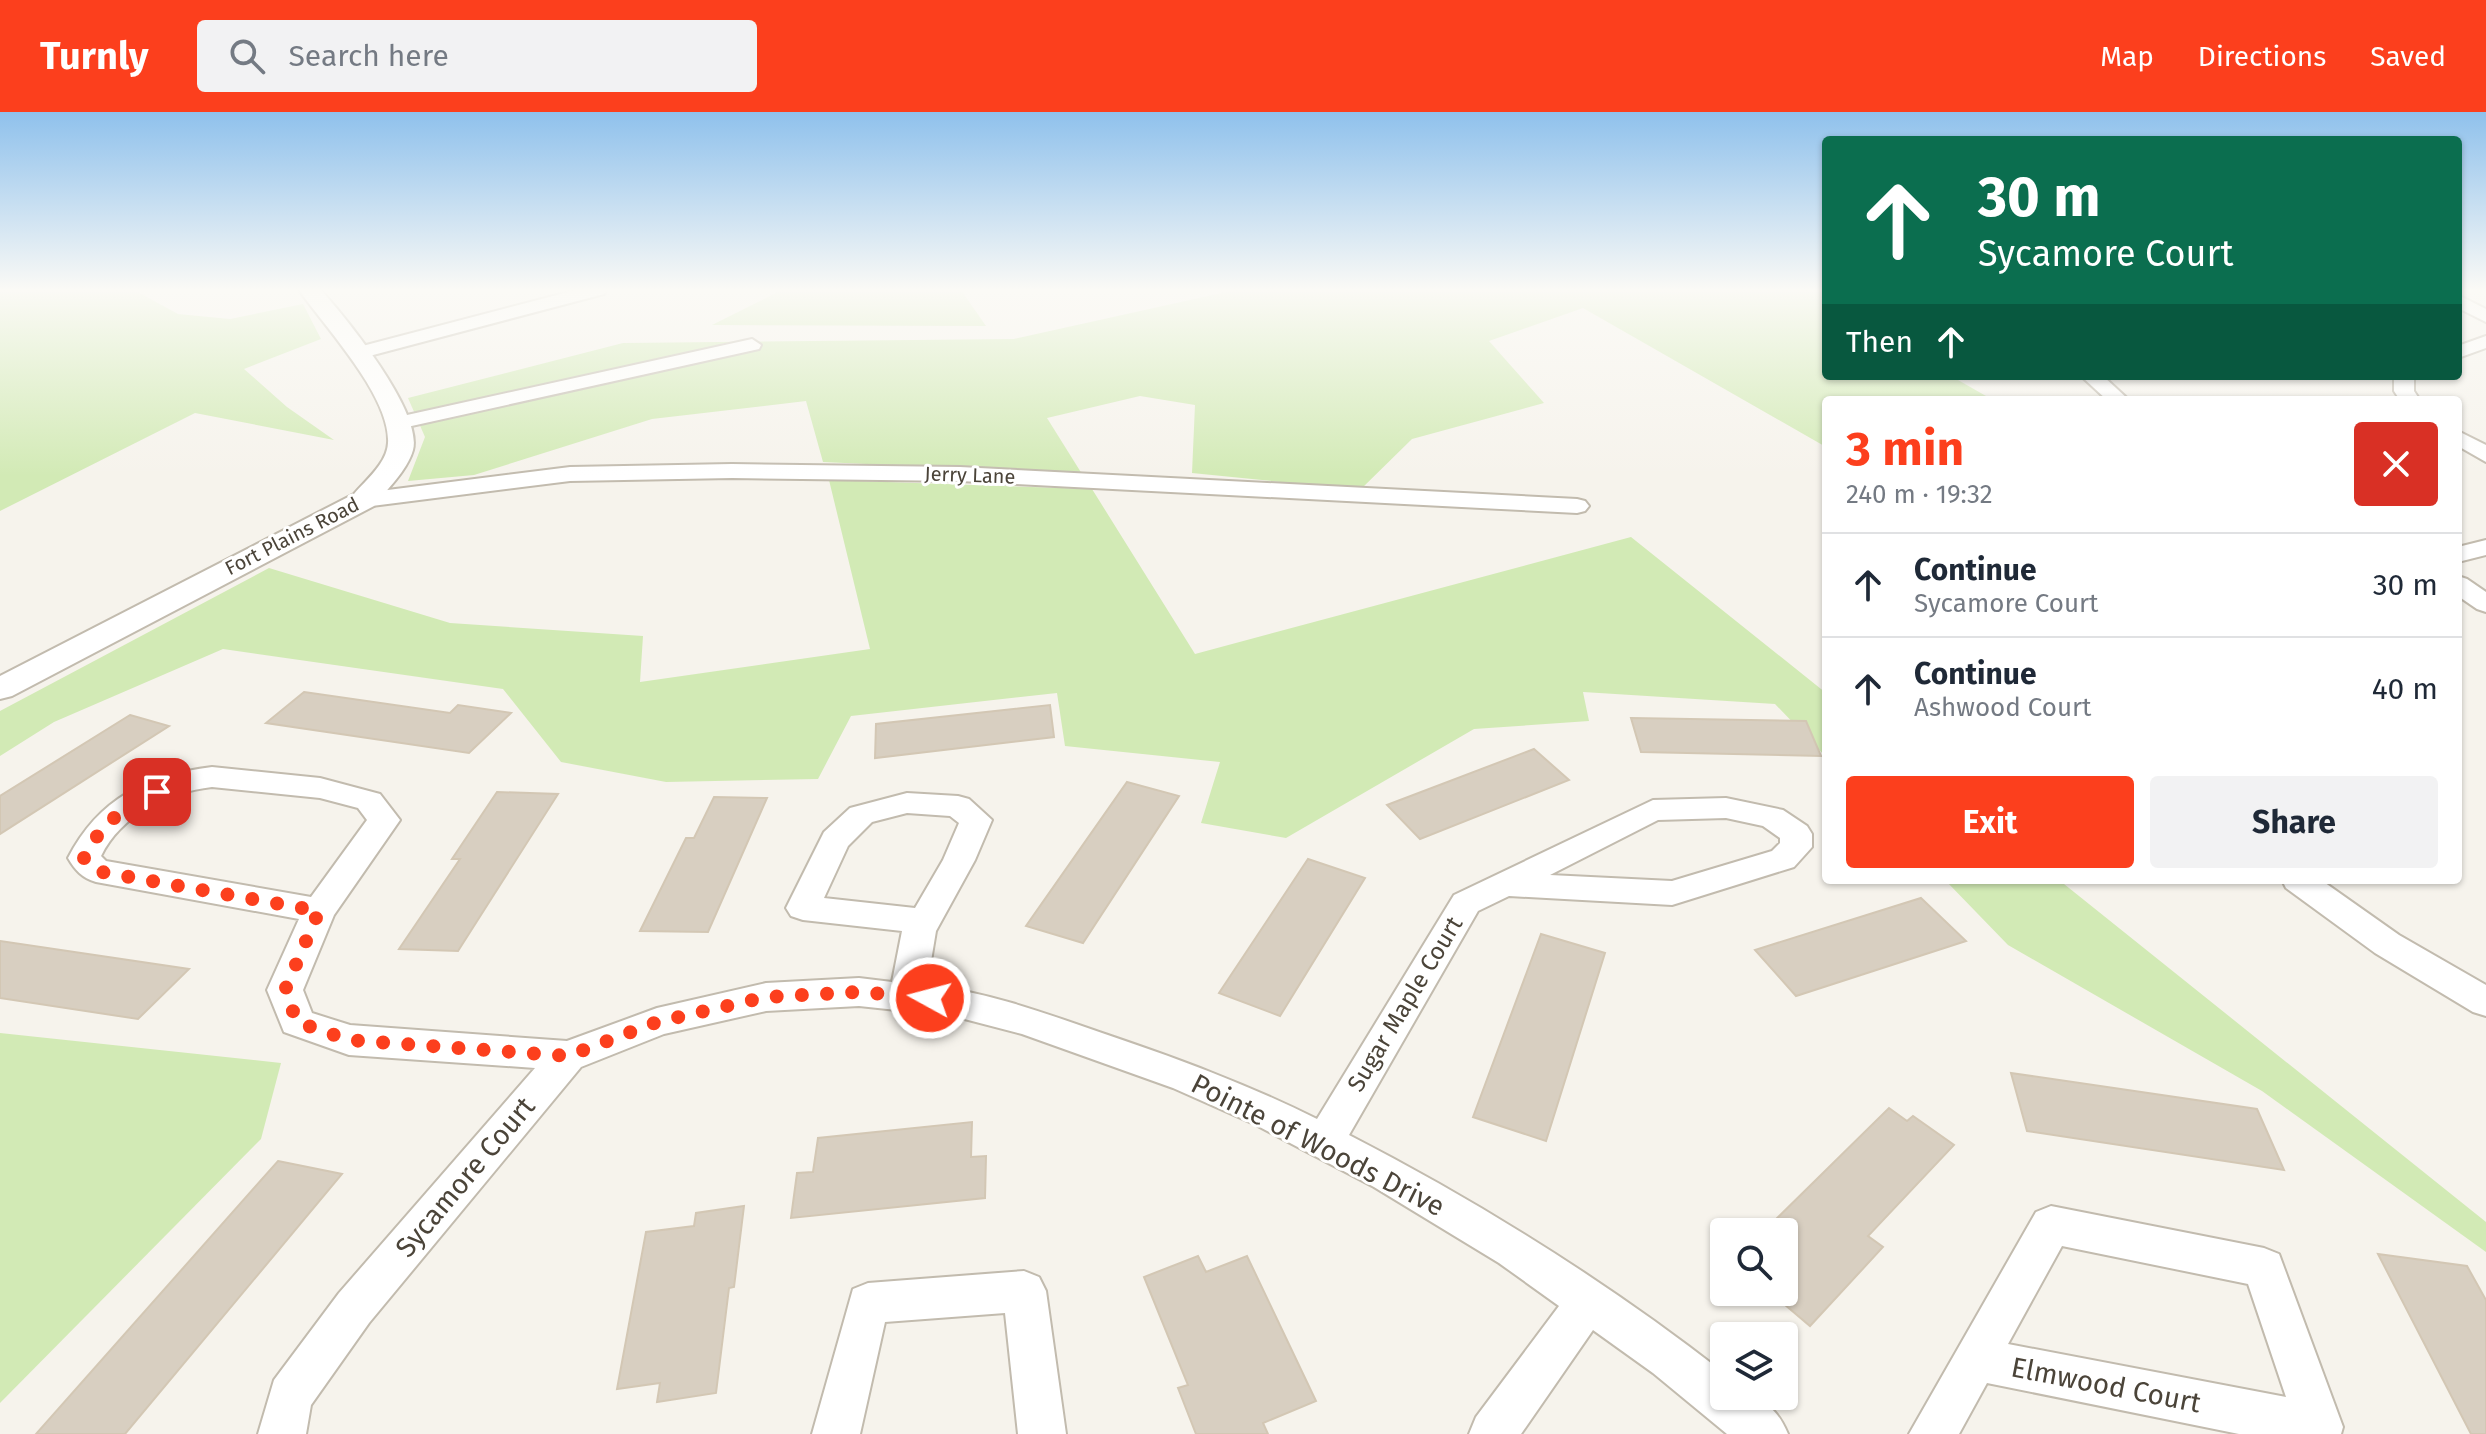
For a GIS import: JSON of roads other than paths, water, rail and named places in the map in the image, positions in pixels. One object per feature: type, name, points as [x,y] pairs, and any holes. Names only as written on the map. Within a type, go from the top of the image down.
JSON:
[{"type":"street","points":[[363,352],[358,353],[398,423],[722,352]]},
{"type":"street","points":[[2096,380],[2114,396]]},
{"type":"street","name":"Fort Plains Road","points":[[0,689],[364,500],[398,453],[401,445],[398,423]]},
{"type":"street","points":[[2462,440],[2486,455]]},
{"type":"street","name":"Jerry Lane","points":[[364,500],[570,474],[747,471],[960,474],[1577,506]]},
{"type":"street","points":[[2462,554],[2486,547]]},
{"type":"street","points":[[2462,587],[2486,604]]},
{"type":"street","points":[[319,911],[96,871],[84,858],[96,834],[133,802],[180,781],[212,777],[320,788],[369,801],[384,820],[319,911],[285,990],[297,1022],[349,1040],[568,1056]]},
{"type":"street","points":[[907,995],[919,931],[925,921],[959,860],[976,820],[958,806],[907,803],[861,815],[835,840],[803,908],[925,921]]},
{"type":"street","name":"Sugar Maple Court","points":[[1324,1142],[1466,903],[1503,884],[1653,810],[1726,808],[1772,817],[1796,834],[1796,847],[1783,859],[1672,893],[1503,884]]},
{"type":"street","points":[[2304,884],[2387,944],[2486,1002]]},
{"type":"street","name":"Pointe of Woods Drive","points":[[766,997],[847,992],[907,995],[968,1006],[1101,1045],[1214,1089],[1388,1175],[1491,1235],[1669,1358],[1764,1434]]},
{"type":"street","name":"Sycamore Court","points":[[282,1434],[290,1396],[354,1308],[568,1056],[657,1022],[766,997]]},
{"type":"street","name":"Elmwood Court","points":[[1933,1434],[1975,1359],[2051,1225],[2264,1268],[2320,1427],[1975,1359]]},
{"type":"street","points":[[836,1434],[868,1303],[1024,1291],[1042,1434]]},
{"type":"street","points":[[1493,1434],[1589,1300]]}]
